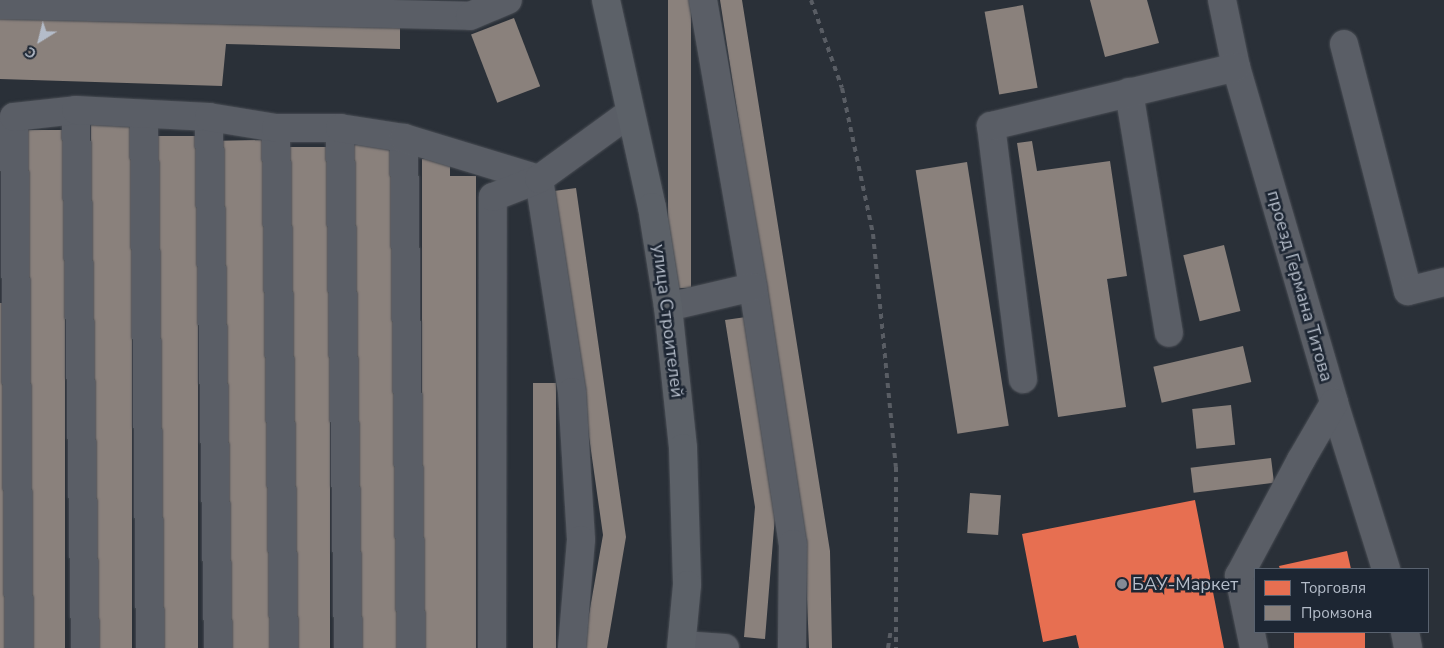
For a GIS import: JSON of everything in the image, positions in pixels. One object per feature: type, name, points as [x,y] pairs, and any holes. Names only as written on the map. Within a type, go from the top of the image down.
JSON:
[{"type":"main road","name":"улица Строителей","points":[[606,0],[652,206],[668,307],[683,448],[686,585],[682,646]]},
{"type":"street","points":[[2,4],[433,7],[470,16],[508,0]]},
{"type":"street","points":[[703,0],[753,288],[793,544],[792,648]]},
{"type":"street","name":"проезд Германа Титова","points":[[1222,0],[1236,67],[1334,403],[1386,568]]},
{"type":"street","points":[[1344,44],[1408,291],[1444,282]]},
{"type":"street","points":[[1023,379],[991,126],[1236,67]]},
{"type":"street","points":[[1129,92],[1169,333]]},
{"type":"street","points":[[19,648],[14,117],[76,110],[209,117],[276,128],[340,128],[404,138],[539,179]]},
{"type":"street","points":[[76,110],[85,648]]},
{"type":"street","points":[[492,648],[493,196],[539,179],[630,112]]},
{"type":"street","points":[[144,114],[150,648]]},
{"type":"street","points":[[209,117],[218,648]]},
{"type":"street","points":[[276,128],[284,648]]},
{"type":"street","points":[[340,128],[348,648]]},
{"type":"street","points":[[404,138],[411,648]]},
{"type":"street","points":[[539,179],[572,392],[581,540],[572,648]]},
{"type":"street","points":[[668,307],[753,288]]},
{"type":"street","points":[[1254,648],[1239,576],[1334,403]]},
{"type":"street","points":[[1405,633],[1408,648]]},
{"type":"street","points":[[682,646],[725,648]]},
{"type":"building: Торговля","name":"БАУ-Маркет","points":[[1195,500],[1224,648],[1079,648],[1076,635],[1043,642],[1022,534]]},
{"type":"building: Торговля","points":[[1347,551],[1351,568],[1280,568],[1279,566]]},
{"type":"building: Торговля","points":[[1294,633],[1365,633],[1365,648],[1294,648]]},
{"type":"building: Промзона","points":[[668,0],[691,0],[691,288],[668,288]]},
{"type":"building: Промзона","points":[[720,0],[742,0],[830,551],[832,648],[809,648],[805,550]]},
{"type":"building: Промзона","points":[[1090,0],[1147,0],[1159,43],[1105,57]]},
{"type":"building: Промзона","points":[[1023,5],[1038,88],[999,94],[985,12]]},
{"type":"building: Промзона","points":[[0,18],[400,22],[400,49],[226,44],[222,86],[0,79]]},
{"type":"building: Промзона","points":[[514,18],[540,86],[497,103],[471,34]]},
{"type":"building: Промзона","points":[[91,121],[132,121],[132,648],[91,648]]},
{"type":"building: Промзона","points":[[25,130],[65,130],[65,648],[25,648]]},
{"type":"building: Промзона","points":[[156,136],[198,136],[198,648],[156,648]]},
{"type":"building: Промзона","points":[[263,140],[272,648],[230,648],[221,141]]},
{"type":"building: Промзона","points":[[1032,141],[1037,171],[1110,161],[1127,276],[1107,279],[1126,407],[1058,417],[1017,143]]},
{"type":"building: Промзона","points":[[391,144],[400,648],[359,648],[350,145]]},
{"type":"building: Промзона","points":[[288,147],[330,147],[330,648],[288,648]]},
{"type":"building: Промзона","points":[[422,159],[450,159],[450,176],[476,176],[476,648],[422,648]]},
{"type":"building: Промзона","points":[[967,162],[1009,426],[957,434],[916,170]]},
{"type":"building: Промзона","points":[[576,188],[626,537],[607,648],[583,648],[603,535],[554,191]]},
{"type":"building: Промзона","points":[[1224,245],[1240,311],[1200,321],[1183,255]]},
{"type":"building: Промзона","points":[[0,303],[2,303],[7,648],[0,648]]},
{"type":"building: Промзона","points":[[746,317],[776,504],[765,639],[744,637],[755,507],[725,320]]},
{"type":"building: Промзона","points":[[1243,346],[1251,382],[1162,403],[1153,367]]},
{"type":"building: Промзона","points":[[533,383],[556,383],[556,648],[533,648]]},
{"type":"building: Промзона","points":[[1231,405],[1235,445],[1196,449],[1192,409]]},
{"type":"building: Промзона","points":[[1271,458],[1274,483],[1194,493],[1191,468]]},
{"type":"building: Промзона","points":[[970,493],[1001,495],[998,535],[967,533]]},
{"type":"railway","points":[[811,0],[842,88],[873,234],[896,467],[896,648]]},
{"type":"railway","points":[[888,648],[891,630]]},
{"type":"place","name":"БАУ-Маркет","points":[[1122,584]]}]
